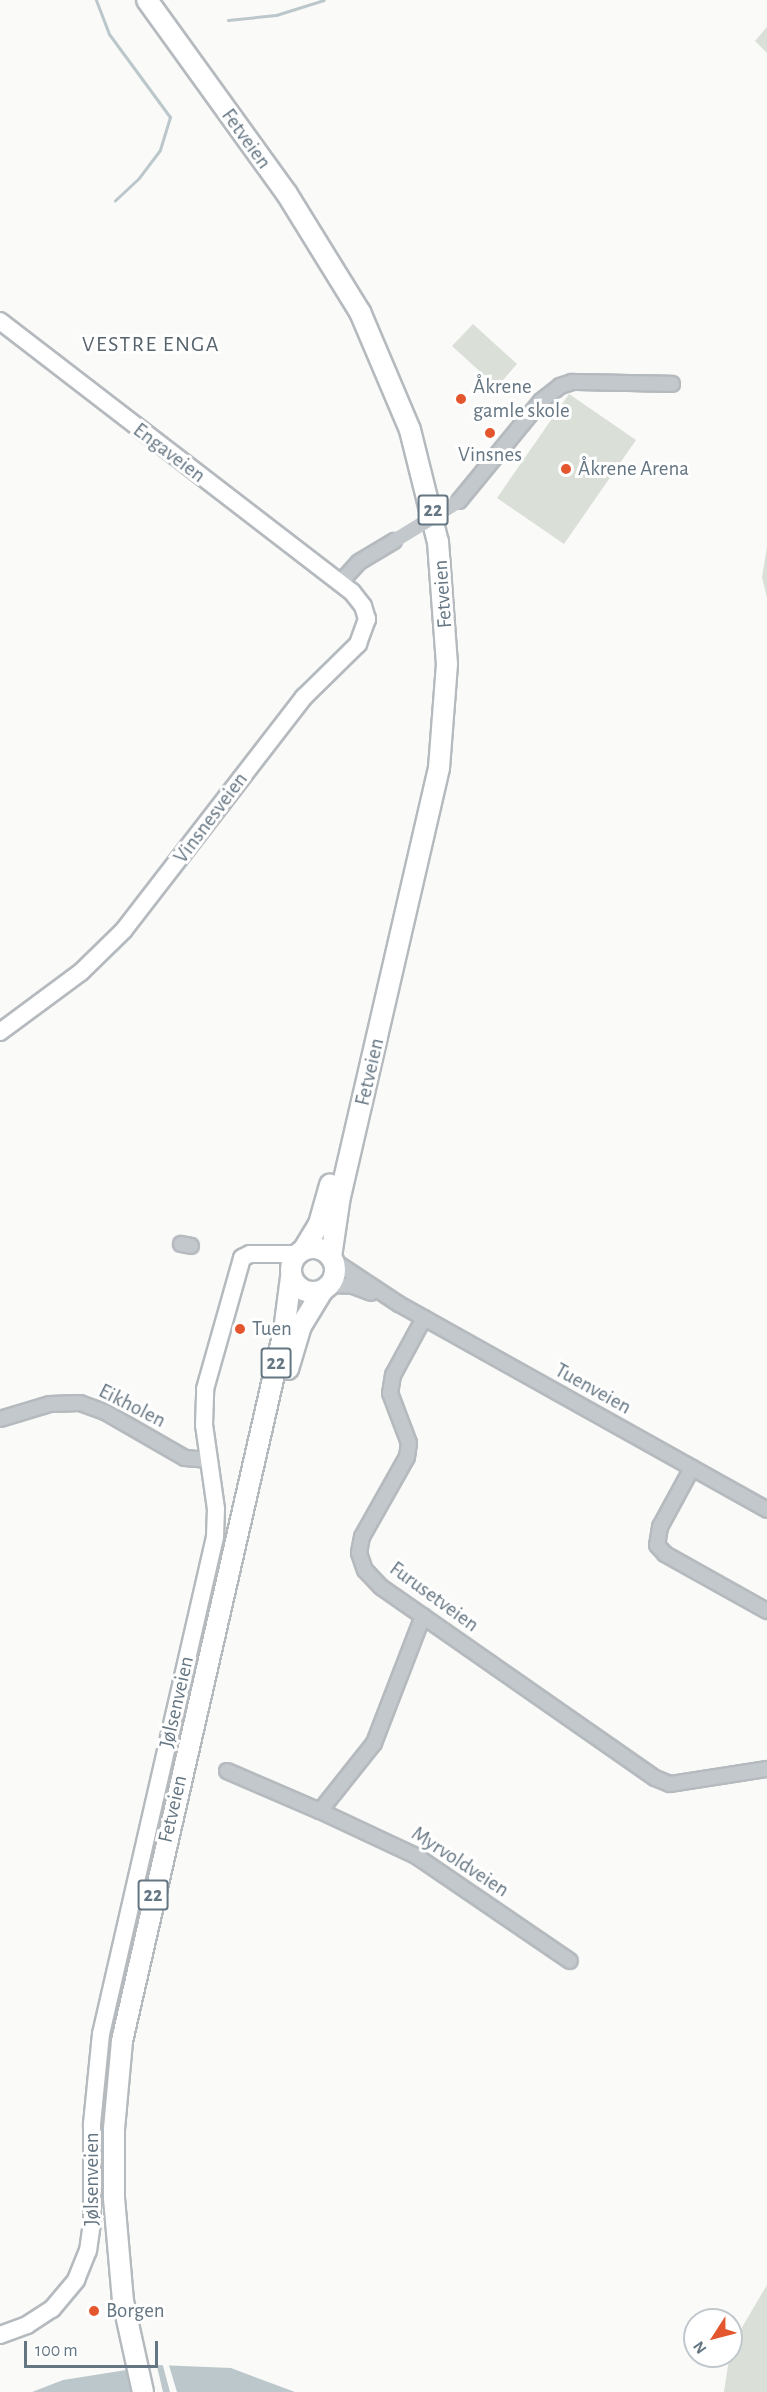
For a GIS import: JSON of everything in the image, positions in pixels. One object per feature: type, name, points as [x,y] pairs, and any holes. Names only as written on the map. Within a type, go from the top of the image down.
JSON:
[{"type":"highway","name":"Fetveien","points":[[132,0],[277,201],[349,318],[398,434],[425,532],[435,656],[427,766],[328,1193],[319,1224],[301,1252]]},
{"type":"highway","name":"Fetveien","points":[[147,0],[287,194],[360,312],[410,430],[438,542],[447,664],[439,768],[340,1196],[332,1259]]},
{"type":"highway","points":[[301,1252],[319,1248],[332,1259]]},
{"type":"highway","name":"22","points":[[291,1275],[301,1252]]},
{"type":"highway","name":"22","points":[[326,1288],[335,1274],[332,1259]]},
{"type":"highway","name":"Fetveien","points":[[138,2347],[119,2271],[113,2172],[122,2041],[284,1331],[291,1275]]},
{"type":"highway","points":[[291,1275],[304,1291],[326,1288]]},
{"type":"highway","name":"Fetveien","points":[[138,2347],[126,2172],[128,2104],[140,2010],[292,1352],[306,1315],[326,1288]]},
{"type":"highway","name":"22","points":[[138,2347],[142,2392]]},
{"type":"highway","name":"22","points":[[138,2347],[156,2392]]},
{"type":"main road","name":"Engaveien","points":[[0,321],[340,583]]},
{"type":"main road","name":"Vinsnesveien","points":[[0,1032],[81,972],[124,930],[304,697],[358,644],[365,632],[366,613],[359,599],[340,583]]},
{"type":"main road","points":[[257,1254],[301,1252]]},
{"type":"main road","name":"Jølsenveien","points":[[0,2335],[27,2325],[52,2309],[76,2280],[88,2251],[92,2223],[92,2124],[101,2034],[215,1537],[216,1509],[203,1413],[208,1377],[240,1261],[247,1254],[257,1254]]},
{"type":"main road","points":[[257,1254],[291,1275]]},
{"type":"street","points":[[340,583],[359,562],[459,501],[541,401],[560,386],[572,382],[672,384]]},
{"type":"street","name":"Tuenveien","points":[[332,1259],[399,1304],[767,1510]]},
{"type":"street","name":"Tuenveien","points":[[326,1288],[353,1286],[399,1304]]},
{"type":"street","name":"Furusetveien","points":[[424,1318],[393,1375],[390,1393],[409,1443],[407,1457],[366,1529],[359,1553],[365,1570],[375,1582],[655,1778],[670,1784],[767,1769]]},
{"type":"street","name":"Eikholen","points":[[0,1419],[50,1404],[80,1403],[112,1416],[185,1458],[209,1460]]},
{"type":"street","points":[[692,1468],[660,1527],[657,1545],[665,1554],[767,1611]]},
{"type":"street","points":[[320,1811],[374,1743],[423,1616]]},
{"type":"street","name":"Myrvoldveien","points":[[227,1771],[416,1856],[570,1961]]},
{"type":"shaded area","points":[[767,27],[767,53],[755,41]]},
{"type":"shaded area","points":[[473,324],[517,364],[497,387],[452,346]]},
{"type":"shaded area","name":"Åkrene Arena","points":[[569,394],[636,440],[564,544],[497,498]]},
{"type":"shaded area","points":[[767,547],[767,598],[762,577]]},
{"type":"shaded area","points":[[767,2285],[767,2392],[724,2392],[728,2368],[743,2368],[743,2326]]},
{"type":"shaded area","points":[[158,2365],[231,2368],[295,2392],[32,2392],[63,2380]]},
{"type":"pier","points":[[156,2362],[163,2392],[135,2392],[128,2366]]},
{"type":"pier","points":[[162,2362],[168,2362],[177,2392],[170,2392]]},
{"type":"waterway","points":[[96,0],[109,34],[170,117],[160,150],[139,178],[115,200]]},
{"type":"waterway","points":[[228,20],[276,15],[324,0]]},
{"type":"place","name":"Åkrene gamle skole","points":[[461,399]]},
{"type":"place","name":"Vinsnes","points":[[490,433]]},
{"type":"place","name":"Åkrene Arena","points":[[566,469]]},
{"type":"place","name":"Tuen","points":[[240,1329]]},
{"type":"place","name":"Borgen","points":[[94,2311]]},
{"type":"district","name":"VESTRE ENGA","points":[[151,345]]}]
